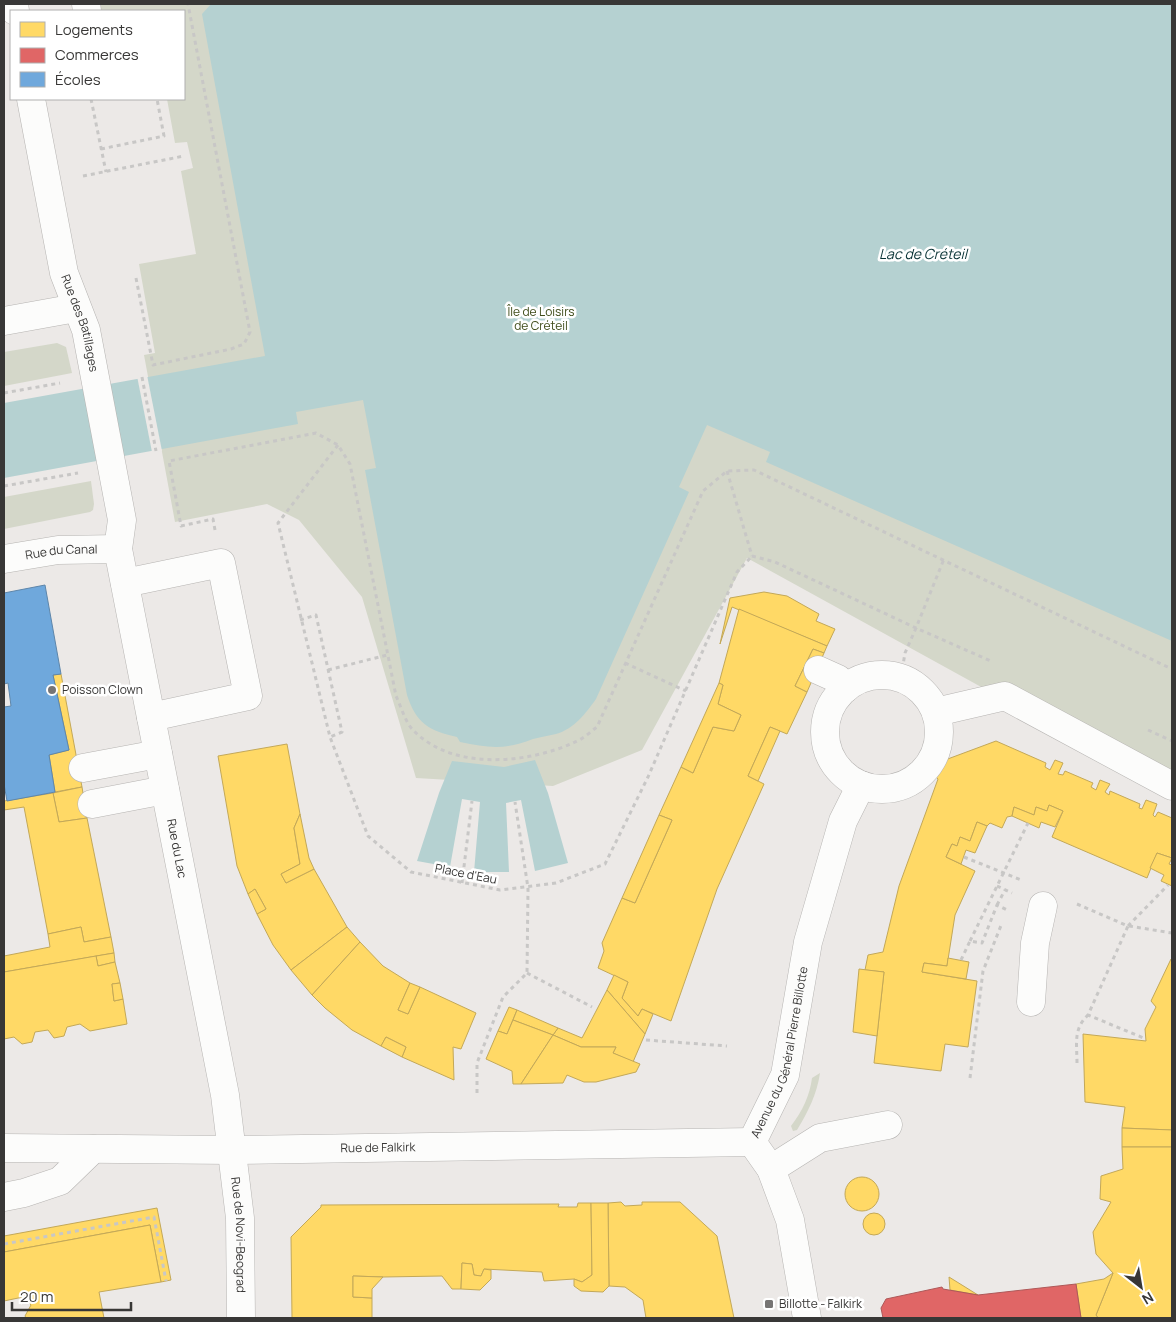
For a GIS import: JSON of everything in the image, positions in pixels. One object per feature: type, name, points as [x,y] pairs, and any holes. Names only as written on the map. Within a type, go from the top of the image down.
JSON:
[{"type":"street","name":"Rue des Batillages","points":[[32,100],[64,273],[86,330],[112,466],[122,520],[118,549]]},
{"type":"street","points":[[4,321],[76,308]]},
{"type":"street","name":"Rue du Canal","points":[[4,559],[58,550],[118,549]]},
{"type":"street","name":"Rue du Lac","points":[[118,549],[223,1086],[232,1150]]},
{"type":"street","points":[[125,583],[221,563],[248,696],[151,717]]},
{"type":"street","points":[[818,670],[838,679],[846,688]]},
{"type":"street","points":[[876,675],[901,678],[914,684],[930,699],[936,712],[940,731],[934,757],[922,772],[911,781],[892,788],[881,789],[861,785],[848,778],[834,763],[826,741],[826,721],[833,702],[840,692],[857,680],[876,675]]},
{"type":"street","points":[[936,712],[1005,696],[1172,786]]},
{"type":"street","points":[[84,768],[158,754]]},
{"type":"street","name":"Avenue du Général Pierre Billotte","points":[[807,1318],[790,1220],[771,1169],[752,1142],[785,1075],[808,942],[843,821],[861,785]]},
{"type":"street","points":[[92,804],[165,790]]},
{"type":"street","points":[[1031,1002],[1036,895]]},
{"type":"street","points":[[771,1169],[820,1138],[888,1125]]},
{"type":"street","name":"Rue de Falkirk","points":[[4,1148],[232,1150],[752,1142]]},
{"type":"street","points":[[4,1197],[24,1193],[60,1181],[93,1149]]},
{"type":"street","name":"Rue de Novi-Beograd","points":[[232,1150],[240,1218],[241,1318]]},
{"type":"path","points":[[136,278],[153,365],[231,349],[244,344],[250,332],[188,4]]},
{"type":"path","points":[[91,100],[106,172]]},
{"type":"path","points":[[101,149],[164,136],[157,100]]},
{"type":"path","points":[[83,176],[184,156]]},
{"type":"path","points":[[142,377],[156,452]]},
{"type":"path","points":[[4,393],[68,381]]},
{"type":"path","points":[[216,536],[213,519],[181,526],[169,461],[316,433],[338,446],[350,464],[396,696],[412,729],[432,746],[470,759],[509,760],[553,751],[577,741],[597,727],[703,491],[727,471],[754,470],[1172,669]]},
{"type":"path","points":[[300,620],[316,615],[342,732],[330,737],[300,620],[278,523],[338,446]]},
{"type":"path","points":[[4,486],[84,471]]},
{"type":"path","points":[[727,471],[752,556]]},
{"type":"path","points":[[625,663],[686,691],[736,572],[752,556]]},
{"type":"path","points":[[752,556],[775,562],[916,628],[944,560]]},
{"type":"path","points":[[328,670],[387,655]]},
{"type":"path","name":"Place d'Eau","points":[[330,737],[368,836],[411,872],[462,884],[500,890],[528,888],[556,883],[605,864],[648,777],[686,691]]},
{"type":"path","points":[[462,884],[472,801]]},
{"type":"path","points":[[477,1093],[478,1063],[503,997],[528,973],[528,888],[515,802]]},
{"type":"path","points":[[961,960],[1028,823]]},
{"type":"path","points":[[964,856],[1003,872],[1036,895]]},
{"type":"path","points":[[1077,1063],[1077,1032],[1082,1021],[1088,1015],[1128,926],[1168,884]]},
{"type":"path","points":[[970,941],[982,942],[1005,890]]},
{"type":"path","points":[[1075,903],[1128,926],[1172,933]]},
{"type":"path","points":[[970,1078],[983,970],[1007,910],[997,905]]},
{"type":"path","points":[[528,973],[592,1007]]},
{"type":"path","points":[[1088,1015],[1146,1039]]},
{"type":"path","points":[[646,1040],[727,1046]]},
{"type":"path","points":[[154,1217],[166,1281]]},
{"type":"path","points":[[4,1244],[159,1217]]},
{"type":"green space","name":"Lac de Créteil","points":[[99,4],[1172,4],[1172,792],[747,558],[642,750],[553,786],[416,778],[362,597],[299,520],[267,504],[175,522],[144,355],[155,353],[139,264],[196,254],[181,171],[193,168],[187,142],[175,143],[167,100],[185,100],[185,10],[100,10]]},
{"type":"green space","points":[[57,343],[66,347],[72,373],[4,386],[4,352]]},
{"type":"green space","points":[[91,481],[94,504],[93,510],[90,512],[4,529],[4,497]]},
{"type":"green space","points":[[820,1073],[817,1088],[808,1110],[797,1130],[793,1131],[791,1126],[805,1103],[812,1078]]},
{"type":"water","name":"Lac de Créteil","points":[[211,4],[1172,4],[1172,641],[766,462],[770,452],[707,425],[679,487],[689,492],[596,699],[579,720],[562,732],[514,745],[480,746],[460,742],[457,737],[439,732],[425,724],[415,713],[407,695],[365,470],[376,468],[363,400],[296,412],[298,424],[4,478],[4,403],[265,356],[202,14]]},
{"type":"water","points":[[535,760],[548,793],[568,863],[535,871],[521,800],[506,803],[509,872],[474,872],[480,802],[462,799],[450,867],[417,861],[439,793],[452,761],[504,767]]},
{"type":"pier","points":[[147,375],[162,451],[152,452],[137,376]]},
{"type":"building: Logements","points":[[764,592],[787,596],[819,614],[816,621],[835,629],[827,646],[732,607],[720,644],[730,598]]},
{"type":"building: Logements","points":[[739,609],[827,646],[824,653],[813,649],[795,686],[807,692],[787,734],[770,727],[748,776],[764,784],[717,889],[671,1021],[642,1009],[638,1016],[622,998],[628,982],[598,968],[604,951],[602,943],[622,898],[635,903],[672,820],[659,815],[681,767],[693,773],[713,727],[734,731],[741,715],[718,704],[723,685],[719,683]]},
{"type":"building: Logements","points":[[813,649],[824,653],[807,692],[795,686]]},
{"type":"building: Logements","points":[[61,674],[82,787],[55,792],[49,755],[69,750],[53,675]]},
{"type":"building: Logements","points":[[719,683],[723,685],[718,704],[741,715],[734,731],[713,727],[693,773],[681,767]]},
{"type":"building: Logements","points":[[770,727],[780,731],[758,781],[748,776]]},
{"type":"building: Logements","points":[[996,741],[1046,763],[1045,767],[1050,770],[1055,760],[1063,763],[1058,774],[1063,775],[1065,771],[1093,783],[1091,787],[1096,790],[1100,780],[1110,784],[1105,792],[1109,795],[1110,791],[1140,804],[1139,808],[1142,809],[1146,800],[1157,804],[1153,815],[1155,817],[1158,812],[1172,818],[1172,858],[1157,853],[1147,878],[1052,837],[1063,811],[1049,805],[1047,811],[1036,807],[1034,815],[1014,807],[1012,816],[1007,817],[1002,828],[990,823],[987,826],[977,822],[970,841],[960,837],[957,846],[952,844],[946,857],[975,871],[955,915],[947,966],[924,963],[922,972],[977,981],[968,1047],[945,1044],[941,1071],[874,1063],[884,972],[865,970],[868,955],[883,952],[899,886],[938,779],[936,777],[945,760]]},
{"type":"building: Logements","points":[[287,744],[300,814],[294,828],[300,864],[281,874],[286,883],[314,869],[347,927],[291,970],[273,945],[257,914],[266,909],[255,889],[248,894],[237,866],[218,756]]},
{"type":"building: Logements","points":[[82,787],[87,818],[59,822],[53,793]]},
{"type":"building: Logements","points":[[53,793],[59,822],[87,818],[111,937],[84,942],[81,927],[48,934],[24,807],[4,810],[4,801]]},
{"type":"building: Logements","points":[[1049,805],[1063,811],[1055,827],[1041,822],[1039,828],[1012,816],[1014,807],[1034,815],[1036,807],[1047,811]]},
{"type":"building: Logements","points":[[300,814],[309,858],[314,869],[286,883],[281,874],[300,864],[294,828]]},
{"type":"building: Logements","points":[[659,815],[672,820],[635,903],[622,898]]},
{"type":"building: Logements","points":[[977,822],[987,826],[975,853],[966,850],[961,864],[946,857],[952,844],[957,846],[960,837],[970,841]]},
{"type":"building: Logements","points":[[1157,853],[1172,858],[1169,864],[1172,865],[1172,886],[1161,881],[1164,875],[1150,868]]},
{"type":"building: Logements","points":[[255,889],[266,909],[257,914],[248,894]]},
{"type":"building: Logements","points":[[81,927],[84,942],[111,937],[114,953],[4,972],[4,956],[50,947],[48,934]]},
{"type":"building: Logements","points":[[347,927],[360,942],[312,995],[291,970]]},
{"type":"building: Logements","points":[[360,942],[383,966],[410,983],[398,1010],[408,1014],[420,987],[476,1013],[461,1049],[453,1047],[454,1080],[402,1057],[406,1047],[386,1037],[381,1046],[352,1030],[312,995]]},
{"type":"building: Logements","points":[[114,953],[115,962],[98,966],[96,956]]},
{"type":"building: Logements","points":[[96,956],[98,966],[115,962],[120,983],[112,984],[114,1001],[123,999],[127,1024],[90,1031],[80,1024],[67,1027],[64,1036],[54,1038],[48,1030],[35,1032],[32,1042],[22,1044],[14,1037],[4,1039],[4,972]]},
{"type":"building: Logements","points":[[948,958],[969,962],[966,979],[922,972],[924,963],[947,966]]},
{"type":"building: Logements","points":[[1171,959],[1172,1130],[1122,1128],[1125,1107],[1085,1102],[1083,1034],[1146,1041],[1145,1029],[1156,1007],[1151,1001]]},
{"type":"building: Logements","points":[[859,969],[884,972],[877,1036],[853,1032]]},
{"type":"building: Logements","points":[[614,975],[628,982],[622,998],[638,1016],[642,1009],[653,1014],[645,1034],[607,990]]},
{"type":"building: Logements","points":[[120,983],[123,999],[114,1001],[112,984]]},
{"type":"building: Logements","points":[[410,983],[420,987],[408,1014],[398,1010]]},
{"type":"building: Logements","points":[[607,990],[645,1034],[633,1062],[613,1053],[616,1047],[581,1047],[553,1035],[558,1028],[582,1038]]},
{"type":"building: Logements","points":[[509,1007],[517,1010],[507,1034],[498,1031]]},
{"type":"building: Logements","points":[[517,1010],[558,1028],[553,1035],[513,1020]]},
{"type":"building: Logements","points":[[513,1020],[553,1035],[521,1084],[513,1084],[512,1071],[486,1059],[498,1031],[507,1034]]},
{"type":"building: Logements","points":[[553,1035],[581,1047],[616,1047],[613,1053],[640,1064],[636,1072],[596,1082],[584,1082],[567,1075],[563,1083],[521,1084]]},
{"type":"building: Logements","points":[[386,1037],[406,1047],[402,1057],[381,1046]]},
{"type":"building: Logements","points":[[1122,1128],[1172,1130],[1172,1147],[1122,1147]]},
{"type":"building: Logements","points":[[1122,1147],[1172,1147],[1172,1318],[1098,1318],[1096,1315],[1113,1273],[1096,1254],[1093,1232],[1111,1202],[1100,1199],[1101,1176],[1123,1169]]},
{"type":"building: Logements","points":[[862,1177],[869,1178],[874,1182],[878,1187],[878,1201],[874,1206],[869,1210],[862,1211],[855,1210],[850,1206],[846,1201],[845,1194],[846,1187],[850,1182],[855,1178]]},
{"type":"building: Logements","points":[[621,1202],[625,1206],[642,1205],[642,1202],[680,1202],[717,1236],[734,1318],[646,1318],[643,1300],[625,1287],[609,1286],[608,1203]]},
{"type":"building: Logements","points":[[578,1203],[591,1203],[592,1275],[582,1282],[574,1279],[544,1281],[542,1272],[484,1269],[481,1276],[474,1275],[472,1264],[462,1263],[461,1289],[452,1289],[442,1276],[353,1276],[353,1297],[372,1298],[372,1318],[292,1318],[291,1237],[321,1205],[559,1204],[558,1207],[577,1207]]},
{"type":"building: Logements","points":[[591,1203],[608,1203],[609,1286],[603,1292],[581,1291],[574,1286],[574,1279],[582,1282],[592,1275]]},
{"type":"building: Logements","points":[[157,1208],[171,1280],[161,1282],[150,1225],[4,1252],[4,1236]]},
{"type":"building: Logements","points":[[874,1213],[882,1216],[885,1224],[882,1232],[874,1235],[866,1232],[863,1224],[866,1216]]},
{"type":"building: Logements","points":[[150,1225],[161,1282],[99,1292],[104,1318],[26,1318],[25,1316],[31,1305],[23,1297],[4,1301],[4,1252]]},
{"type":"building: Logements","points":[[462,1263],[472,1264],[474,1275],[481,1276],[484,1269],[491,1270],[491,1279],[480,1290],[461,1289]]},
{"type":"building: Logements","points":[[1113,1273],[1096,1315],[1098,1318],[1081,1318],[1076,1284],[1104,1279]]},
{"type":"building: Logements","points":[[353,1276],[383,1277],[372,1289],[372,1298],[353,1297]]},
{"type":"building: Logements","points":[[949,1277],[978,1295],[950,1290]]},
{"type":"building: Commerces","points":[[1076,1284],[1081,1318],[883,1318],[881,1308],[886,1299],[942,1287],[943,1289],[978,1295]]},
{"type":"building: Écoles","points":[[45,585],[61,674],[53,675],[69,750],[49,755],[55,792],[7,801],[4,784],[4,707],[11,706],[8,683],[4,684],[4,593]]},
{"type":"place","name":"Poisson Clown","points":[[52,690]]},
{"type":"place","name":"Billotte - Falkirk","points":[[769,1304]]},
{"type":"park label","name":"Île de Loisirs de Créteil","points":[[541,319]]}]
